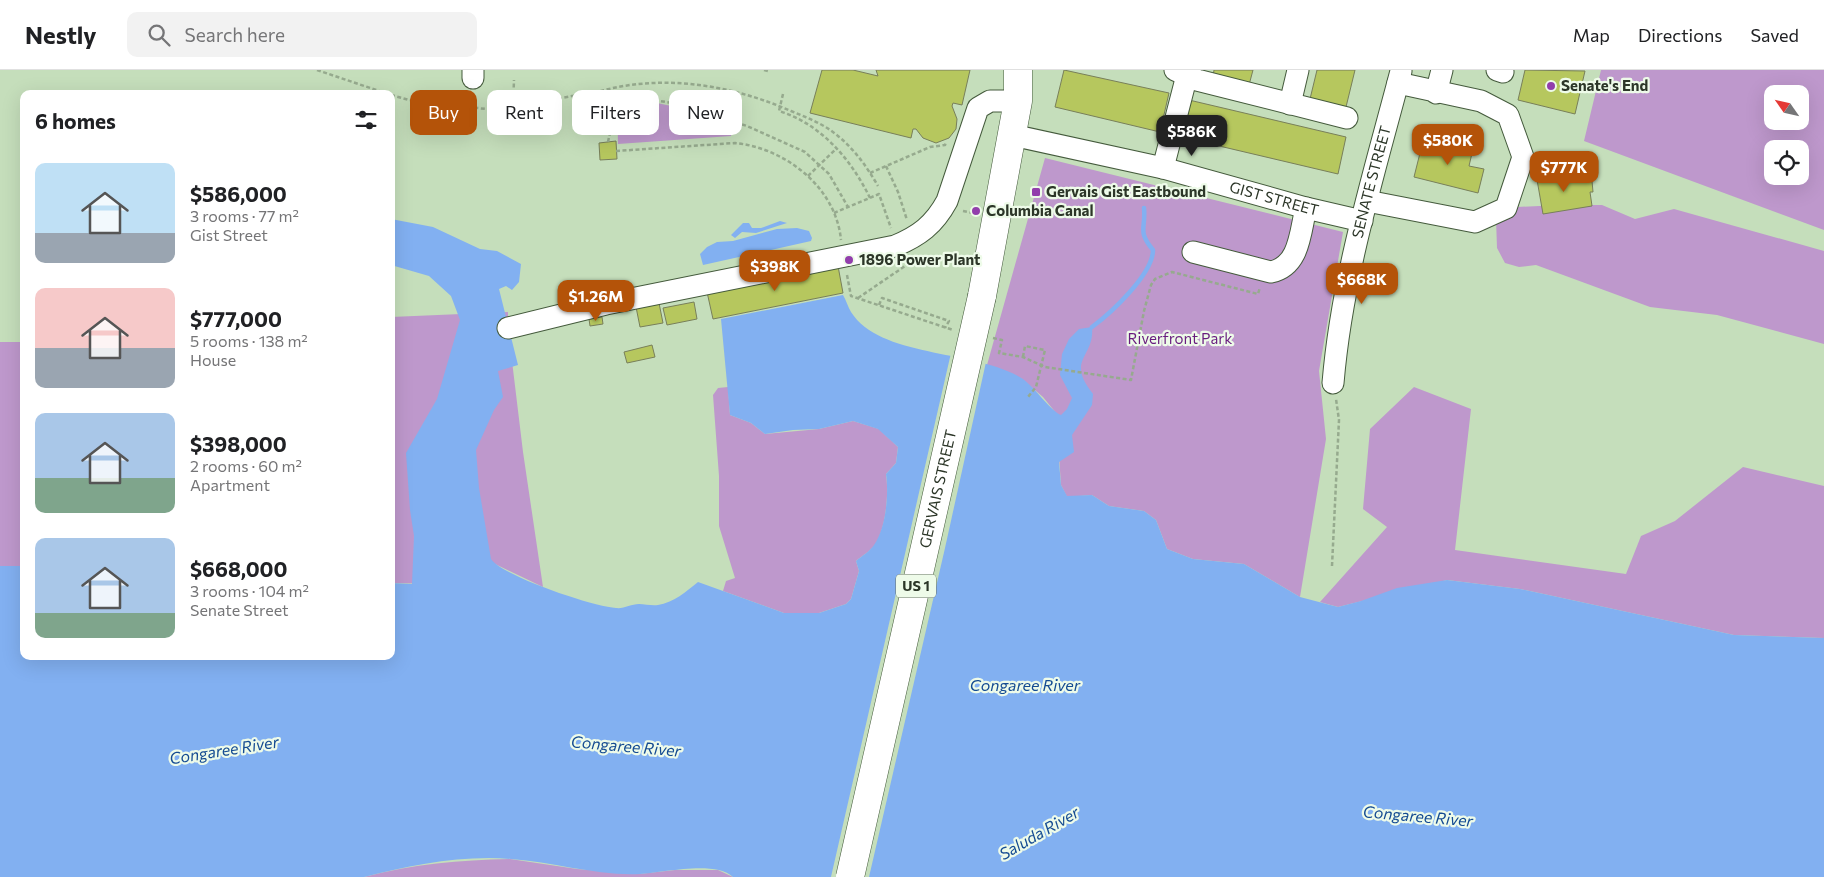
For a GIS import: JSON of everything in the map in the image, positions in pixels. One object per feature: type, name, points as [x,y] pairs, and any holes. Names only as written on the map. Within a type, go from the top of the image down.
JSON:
[{"type":"main road","name":"GERVAIS STREET","points":[[850,877],[982,296],[1018,101],[1018,70]]},
{"type":"main road","name":"GERVAIS STREET","points":[[1018,101],[1037,70]]},
{"type":"street","points":[[1290,104],[1298,70]]},
{"type":"street","points":[[1436,93],[1442,70]]},
{"type":"street","points":[[1163,168],[1187,73],[1290,104],[1347,118]]},
{"type":"street","name":"GIST STREET","points":[[1012,135],[1163,168],[1306,208],[1365,211],[1475,222],[1506,208],[1523,158],[1508,115],[1481,101],[1436,93],[1400,77]]},
{"type":"street","name":"SENATE STREET","points":[[1333,383],[1336,349],[1349,271],[1400,77]]},
{"type":"street","points":[[508,328],[606,304],[895,246],[925,231],[940,214],[964,157],[978,108],[990,101],[1018,101]]},
{"type":"street","points":[[1193,252],[1271,272],[1280,270],[1289,264],[1295,255],[1306,208]]},
{"type":"path","points":[[317,70],[378,90]]},
{"type":"path","points":[[514,80],[514,90]]},
{"type":"path","points":[[606,90],[621,86],[683,84],[729,90],[780,106],[823,125],[837,135],[849,146],[870,172],[878,186]]},
{"type":"path","points":[[783,94],[779,111],[816,130],[837,148],[854,169],[870,198]]},
{"type":"path","points":[[395,95],[447,105],[487,109]]},
{"type":"path","points":[[659,102],[682,105],[747,126],[791,144],[820,164],[835,183],[848,207]]},
{"type":"path","points":[[608,142],[610,135]]},
{"type":"path","points":[[870,172],[930,148],[945,145],[948,138]]},
{"type":"path","points":[[616,151],[722,143],[747,144],[786,160],[808,176],[824,195],[834,213],[841,232],[840,257]]},
{"type":"path","points":[[808,176],[837,148]]},
{"type":"path","points":[[886,166],[905,213]]},
{"type":"path","points":[[834,213],[878,194],[888,217],[895,246]]},
{"type":"path","points":[[858,298],[908,264]]},
{"type":"path","points":[[1124,378],[1131,380],[1144,311],[1153,281],[1172,272],[1258,294],[1262,278]]},
{"type":"path","points":[[879,305],[882,298],[948,321],[945,328]]},
{"type":"path","points":[[1023,356],[1025,346],[1045,350],[1036,387],[1028,397]]},
{"type":"path","points":[[1332,566],[1339,420],[1333,383]]},
{"type":"green space","points":[[1601,70],[1824,70],[1824,230],[1584,141]]},
{"type":"green space","points":[[659,103],[669,106],[669,135],[731,135],[731,136],[618,144],[618,135],[659,135]]},
{"type":"green space","name":"Riverfront Park","points":[[1045,158],[1343,232],[1319,371],[1326,439],[1300,597],[1244,564],[1193,559],[1167,549],[1156,520],[1144,511],[1109,506],[1092,495],[1067,497],[1061,485],[1056,413],[1043,397],[1022,379],[987,365]]},
{"type":"green space","points":[[1602,205],[1635,219],[1674,209],[1824,251],[1824,344],[1717,315],[1650,307],[1536,265],[1519,267],[1505,263],[1497,248],[1496,219],[1517,207]]},
{"type":"green space","points":[[508,312],[508,328],[523,452],[543,587],[495,564],[444,584],[395,583],[395,317]]},
{"type":"green space","points":[[0,342],[20,342],[20,566],[0,566]]},
{"type":"green space","points":[[728,387],[730,415],[751,423],[765,434],[819,429],[853,421],[879,429],[898,447],[896,463],[886,474],[887,501],[882,530],[875,545],[856,561],[859,571],[851,599],[846,604],[819,613],[784,613],[723,591],[726,581],[735,578],[719,526],[719,476],[713,395],[718,388]]},
{"type":"green space","points":[[1414,387],[1471,409],[1455,550],[1626,574],[1641,536],[1675,521],[1743,467],[1824,486],[1824,638],[1734,635],[1520,589],[1447,580],[1338,607],[1320,602],[1387,527],[1363,509],[1370,429]]},
{"type":"green space","points":[[510,859],[577,869],[639,874],[675,870],[718,870],[733,877],[364,877],[437,864],[473,860]]},
{"type":"water","name":"Congaree River","points":[[395,220],[433,227],[480,249],[497,251],[521,264],[519,282],[512,290],[506,286],[499,289],[518,365],[498,371],[503,397],[494,410],[476,450],[479,488],[491,559],[512,574],[530,582],[570,597],[616,608],[636,604],[664,604],[680,596],[698,582],[784,613],[819,613],[846,604],[851,599],[859,571],[856,561],[872,547],[881,530],[887,501],[886,474],[896,463],[898,447],[878,429],[853,421],[819,429],[765,434],[751,423],[730,415],[721,319],[843,295],[851,312],[865,327],[884,338],[906,346],[981,362],[1004,369],[1023,379],[1061,415],[1067,409],[1072,398],[1060,375],[1062,354],[1069,339],[1079,329],[1092,327],[1092,337],[1083,359],[1081,373],[1093,394],[1092,405],[1072,435],[1074,452],[1059,462],[1061,485],[1067,496],[1092,495],[1109,506],[1144,511],[1156,520],[1167,549],[1193,559],[1244,564],[1300,597],[1338,607],[1397,588],[1447,580],[1520,589],[1734,635],[1824,638],[1824,877],[733,877],[725,872],[701,868],[624,874],[511,859],[474,858],[437,862],[364,877],[0,877],[0,566],[20,566],[20,660],[395,660],[395,583],[412,584],[414,536],[406,453],[437,399],[460,320],[451,296],[429,276],[395,266]]},
{"type":"water","points":[[780,221],[787,223],[756,233],[742,232],[735,238],[731,235],[743,223],[749,223],[752,228],[761,228]]},
{"type":"water","points":[[797,228],[809,231],[812,238],[811,241],[703,265],[700,254],[707,247],[717,242],[733,241],[777,229]]},
{"type":"pier","points":[[951,353],[986,362],[945,548],[869,877],[831,877]]},
{"type":"building","points":[[822,70],[853,70],[878,76],[876,70],[970,70],[962,105],[953,103],[952,106],[957,119],[956,129],[949,138],[936,143],[923,138],[916,129],[913,129],[911,138],[810,113]]},
{"type":"building","points":[[1064,70],[1169,93],[1160,132],[1055,107]]},
{"type":"building","points":[[1214,70],[1253,70],[1249,85],[1213,77]]},
{"type":"building","points":[[1317,70],[1355,70],[1346,107],[1310,99]]},
{"type":"building","name":"Senate's End","points":[[1525,70],[1585,71],[1575,114],[1518,100]]},
{"type":"building","points":[[1189,100],[1346,137],[1338,174],[1181,137]]},
{"type":"building","points":[[1424,137],[1473,149],[1469,166],[1484,169],[1478,193],[1414,177]]},
{"type":"building","points":[[616,141],[617,159],[600,160],[599,143]]},
{"type":"building","points":[[1550,172],[1552,182],[1585,176],[1586,182],[1592,181],[1593,192],[1590,192],[1592,206],[1543,214],[1536,174]]},
{"type":"building","points":[[838,266],[843,293],[713,319],[707,292]]},
{"type":"building","points":[[694,302],[697,319],[667,325],[663,308]]},
{"type":"building","points":[[659,303],[663,323],[640,327],[636,307]]},
{"type":"building","points":[[602,317],[603,324],[590,326],[589,319]]},
{"type":"building","points":[[652,345],[655,357],[627,363],[624,352]]},
{"type":"waterway","points":[[1092,327],[1130,292],[1151,260],[1153,250],[1148,244],[1143,230],[1144,208]]},
{"type":"place","name":"Senate's End","points":[[1551,86]]},
{"type":"place","name":"Gervais Gist Eastbound","points":[[1036,192]]},
{"type":"place","name":"Columbia Canal","points":[[976,211]]},
{"type":"place","name":"1896 Power Plant","points":[[849,260]]},
{"type":"water label","name":"Saluda River","points":[[1039,833]]}]
